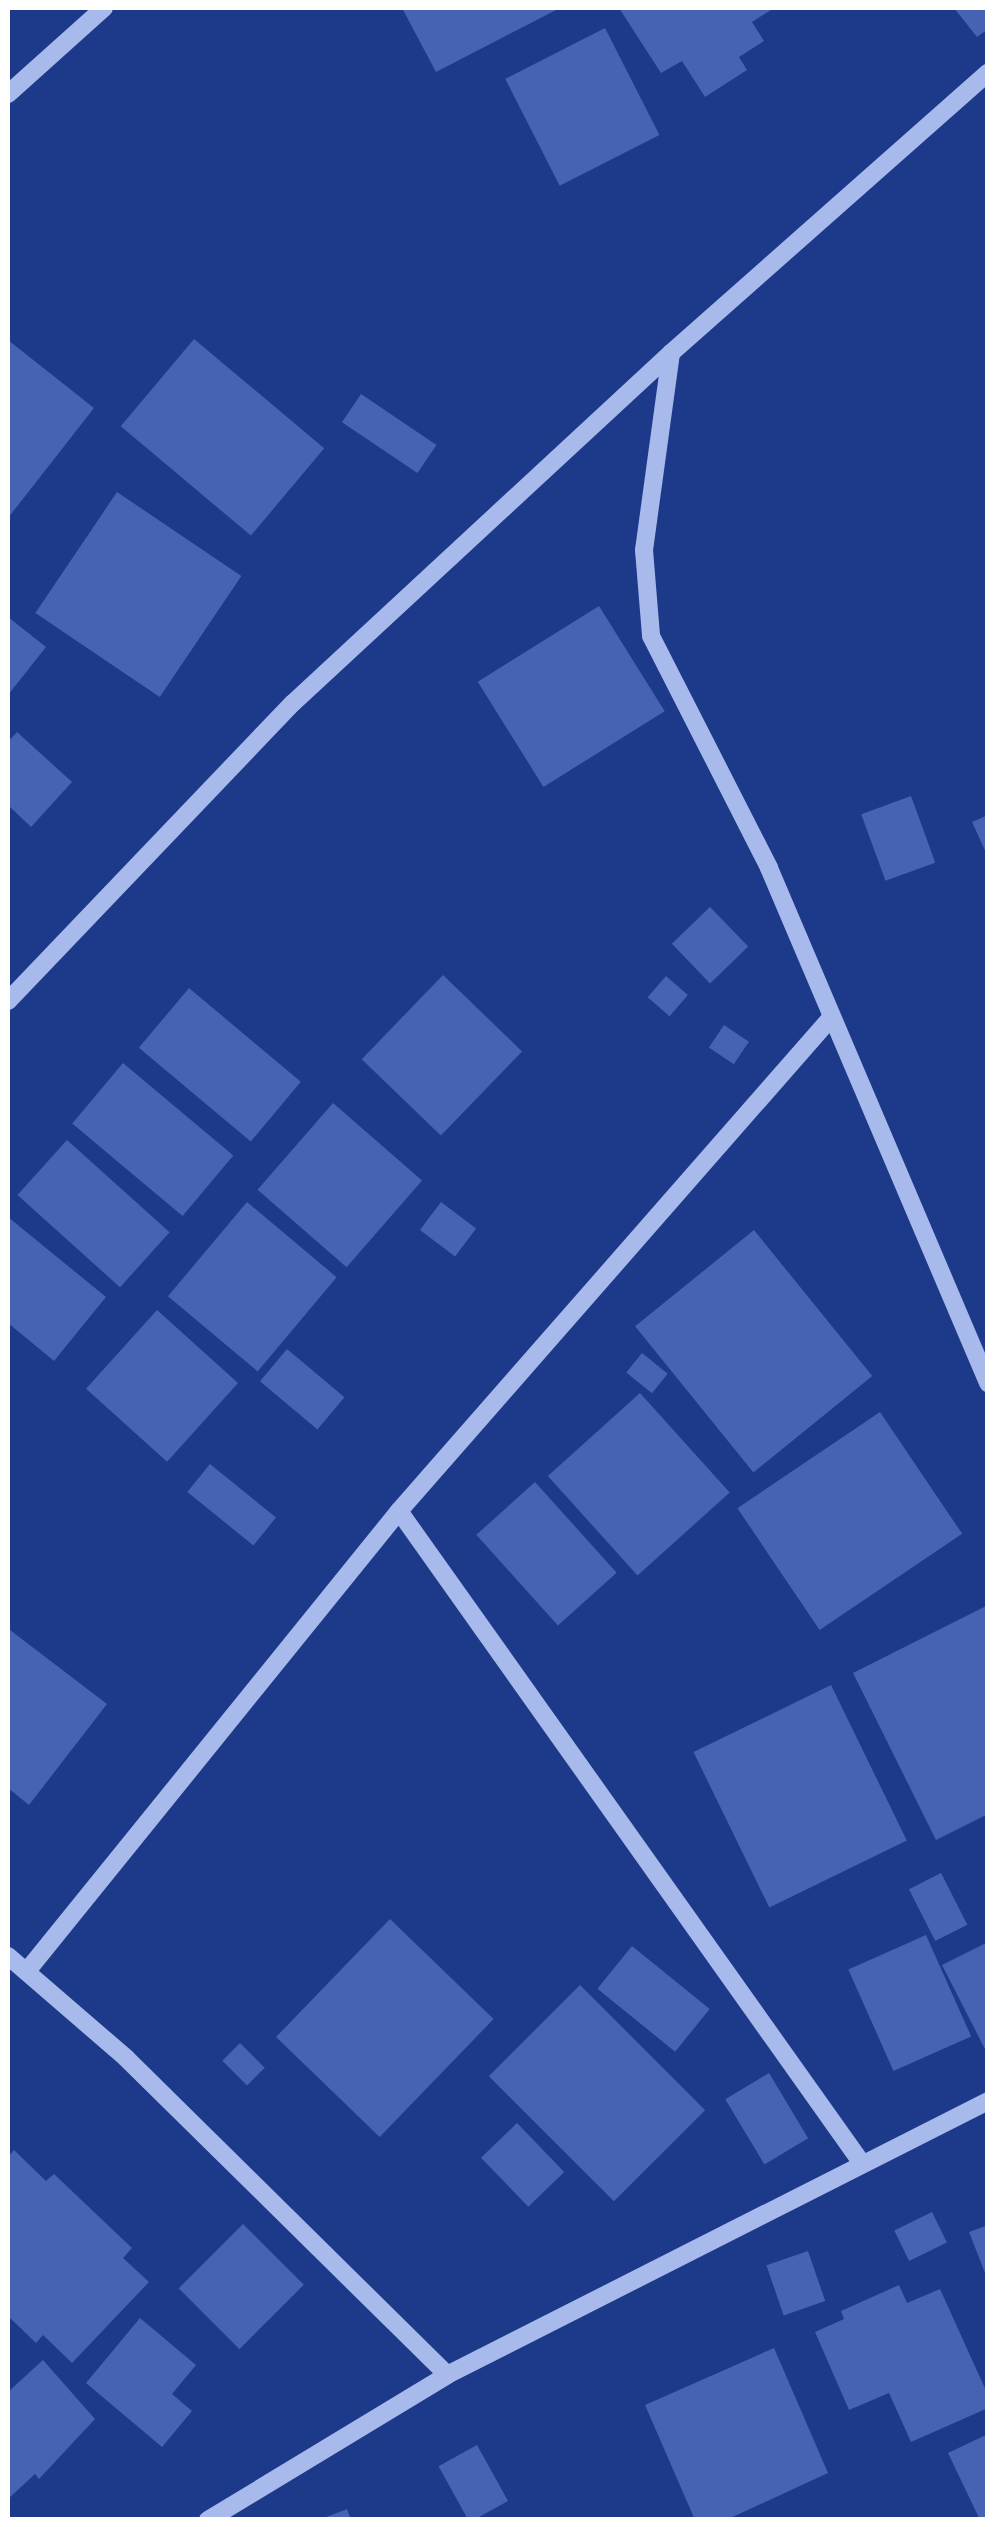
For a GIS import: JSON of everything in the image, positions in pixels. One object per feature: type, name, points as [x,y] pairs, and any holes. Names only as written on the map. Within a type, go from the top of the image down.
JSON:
[{"type":"street","points":[[8,94],[104,8]]},
{"type":"street","points":[[8,1001],[293,703],[671,353],[988,73]]},
{"type":"street","points":[[671,353],[644,550],[650,636],[770,868],[829,1020],[988,1382]]},
{"type":"street","points":[[27,1972],[399,1510],[829,1020]]},
{"type":"street","points":[[399,1510],[860,2162]]},
{"type":"street","points":[[8,1956],[126,2058],[447,2375]]},
{"type":"street","points":[[208,2520],[447,2375],[860,2162],[988,2101]]},
{"type":"building","points":[[402,8],[560,8],[436,72]]},
{"type":"building","points":[[619,8],[774,8],[752,22],[764,41],[739,57],[747,70],[705,97],[682,61],[661,73]]},
{"type":"building","points":[[954,8],[988,8],[988,29],[977,37]]},
{"type":"building","points":[[605,28],[659,135],[560,186],[505,79]]},
{"type":"building","points":[[194,339],[324,448],[251,536],[121,426]]},
{"type":"building","points":[[8,340],[94,408],[8,518]]},
{"type":"building","points":[[361,394],[436,445],[417,473],[342,422]]},
{"type":"building","points":[[117,492],[241,576],[160,697],[35,613]]},
{"type":"building","points":[[599,606],[665,711],[543,787],[478,682]]},
{"type":"building","points":[[8,617],[46,647],[8,695]]},
{"type":"building","points":[[17,732],[72,782],[31,827],[8,805],[8,742]]},
{"type":"building","points":[[911,796],[935,863],[885,881],[861,814]]},
{"type":"building","points":[[988,815],[988,857],[972,822]]},
{"type":"building","points":[[710,907],[748,947],[710,983],[672,944]]},
{"type":"building","points":[[443,975],[522,1051],[441,1136],[362,1059]]},
{"type":"building","points":[[666,976],[688,995],[670,1016],[648,997]]},
{"type":"building","points":[[189,988],[301,1082],[251,1142],[139,1048]]},
{"type":"building","points":[[724,1025],[749,1042],[734,1064],[709,1047]]},
{"type":"building","points":[[123,1063],[233,1156],[183,1216],[72,1124]]},
{"type":"building","points":[[333,1103],[422,1180],[347,1267],[258,1190]]},
{"type":"building","points":[[67,1140],[170,1232],[120,1287],[17,1195]]},
{"type":"building","points":[[247,1202],[337,1277],[258,1371],[168,1296]]},
{"type":"building","points":[[441,1202],[476,1228],[455,1256],[420,1230]]},
{"type":"building","points":[[8,1217],[106,1297],[54,1361],[8,1323]]},
{"type":"building","points":[[754,1230],[872,1376],[753,1472],[635,1326]]},
{"type":"building","points":[[157,1310],[238,1383],[167,1462],[86,1389]]},
{"type":"building","points":[[287,1349],[344,1397],[317,1429],[260,1381]]},
{"type":"building","points":[[642,1353],[668,1374],[652,1393],[626,1372]]},
{"type":"building","points":[[640,1393],[730,1493],[638,1576],[548,1476]]},
{"type":"building","points":[[880,1412],[962,1534],[820,1630],[737,1508]]},
{"type":"building","points":[[210,1464],[276,1517],[253,1545],[187,1492]]},
{"type":"building","points":[[535,1482],[617,1573],[558,1626],[476,1535]]},
{"type":"building","points":[[988,1605],[988,1814],[936,1840],[853,1673]]},
{"type":"building","points":[[10,1630],[107,1704],[29,1805],[8,1788]]},
{"type":"building","points":[[831,1685],[907,1840],[769,1908],[693,1752]]},
{"type":"building","points":[[941,1873],[967,1925],[935,1941],[909,1889]]},
{"type":"building","points":[[390,1919],[494,2019],[380,2137],[276,2037]]},
{"type":"building","points":[[926,1935],[971,2036],[893,2071],[848,1970]]},
{"type":"building","points":[[988,1942],[988,2055],[942,1965]]},
{"type":"building","points":[[632,1946],[710,2009],[675,2052],[597,1989]]},
{"type":"building","points":[[580,1985],[705,2110],[614,2201],[489,2076]]},
{"type":"building","points":[[240,2043],[265,2068],[247,2085],[222,2061]]},
{"type":"building","points":[[769,2073],[808,2138],[764,2164],[725,2099]]},
{"type":"building","points":[[517,2123],[564,2172],[528,2207],[481,2158]]},
{"type":"building","points":[[14,2150],[46,2181],[54,2174],[132,2248],[123,2258],[149,2282],[72,2363],[43,2335],[36,2343],[8,2316],[8,2157]]},
{"type":"building","points":[[932,2212],[947,2243],[909,2261],[894,2230]]},
{"type":"building","points":[[243,2224],[304,2285],[239,2349],[179,2288]]},
{"type":"building","points":[[988,2225],[988,2278],[987,2278],[969,2232]]},
{"type":"building","points":[[808,2251],[825,2301],[784,2315],[766,2265]]},
{"type":"building","points":[[899,2285],[907,2303],[940,2289],[988,2395],[988,2408],[911,2442],[889,2393],[849,2410],[815,2332],[844,2319],[841,2311]]},
{"type":"building","points":[[140,2318],[196,2365],[172,2394],[192,2411],[162,2447],[86,2383]]},
{"type":"building","points":[[774,2348],[828,2473],[726,2520],[695,2520],[645,2405]]},
{"type":"building","points":[[43,2360],[95,2419],[39,2479],[35,2474],[8,2499],[8,2392]]},
{"type":"building","points":[[988,2434],[988,2520],[980,2520],[948,2453]]},
{"type":"building","points":[[477,2445],[508,2501],[468,2520],[439,2466]]},
{"type":"building","points":[[347,2509],[351,2520],[321,2520],[321,2519]]}]
